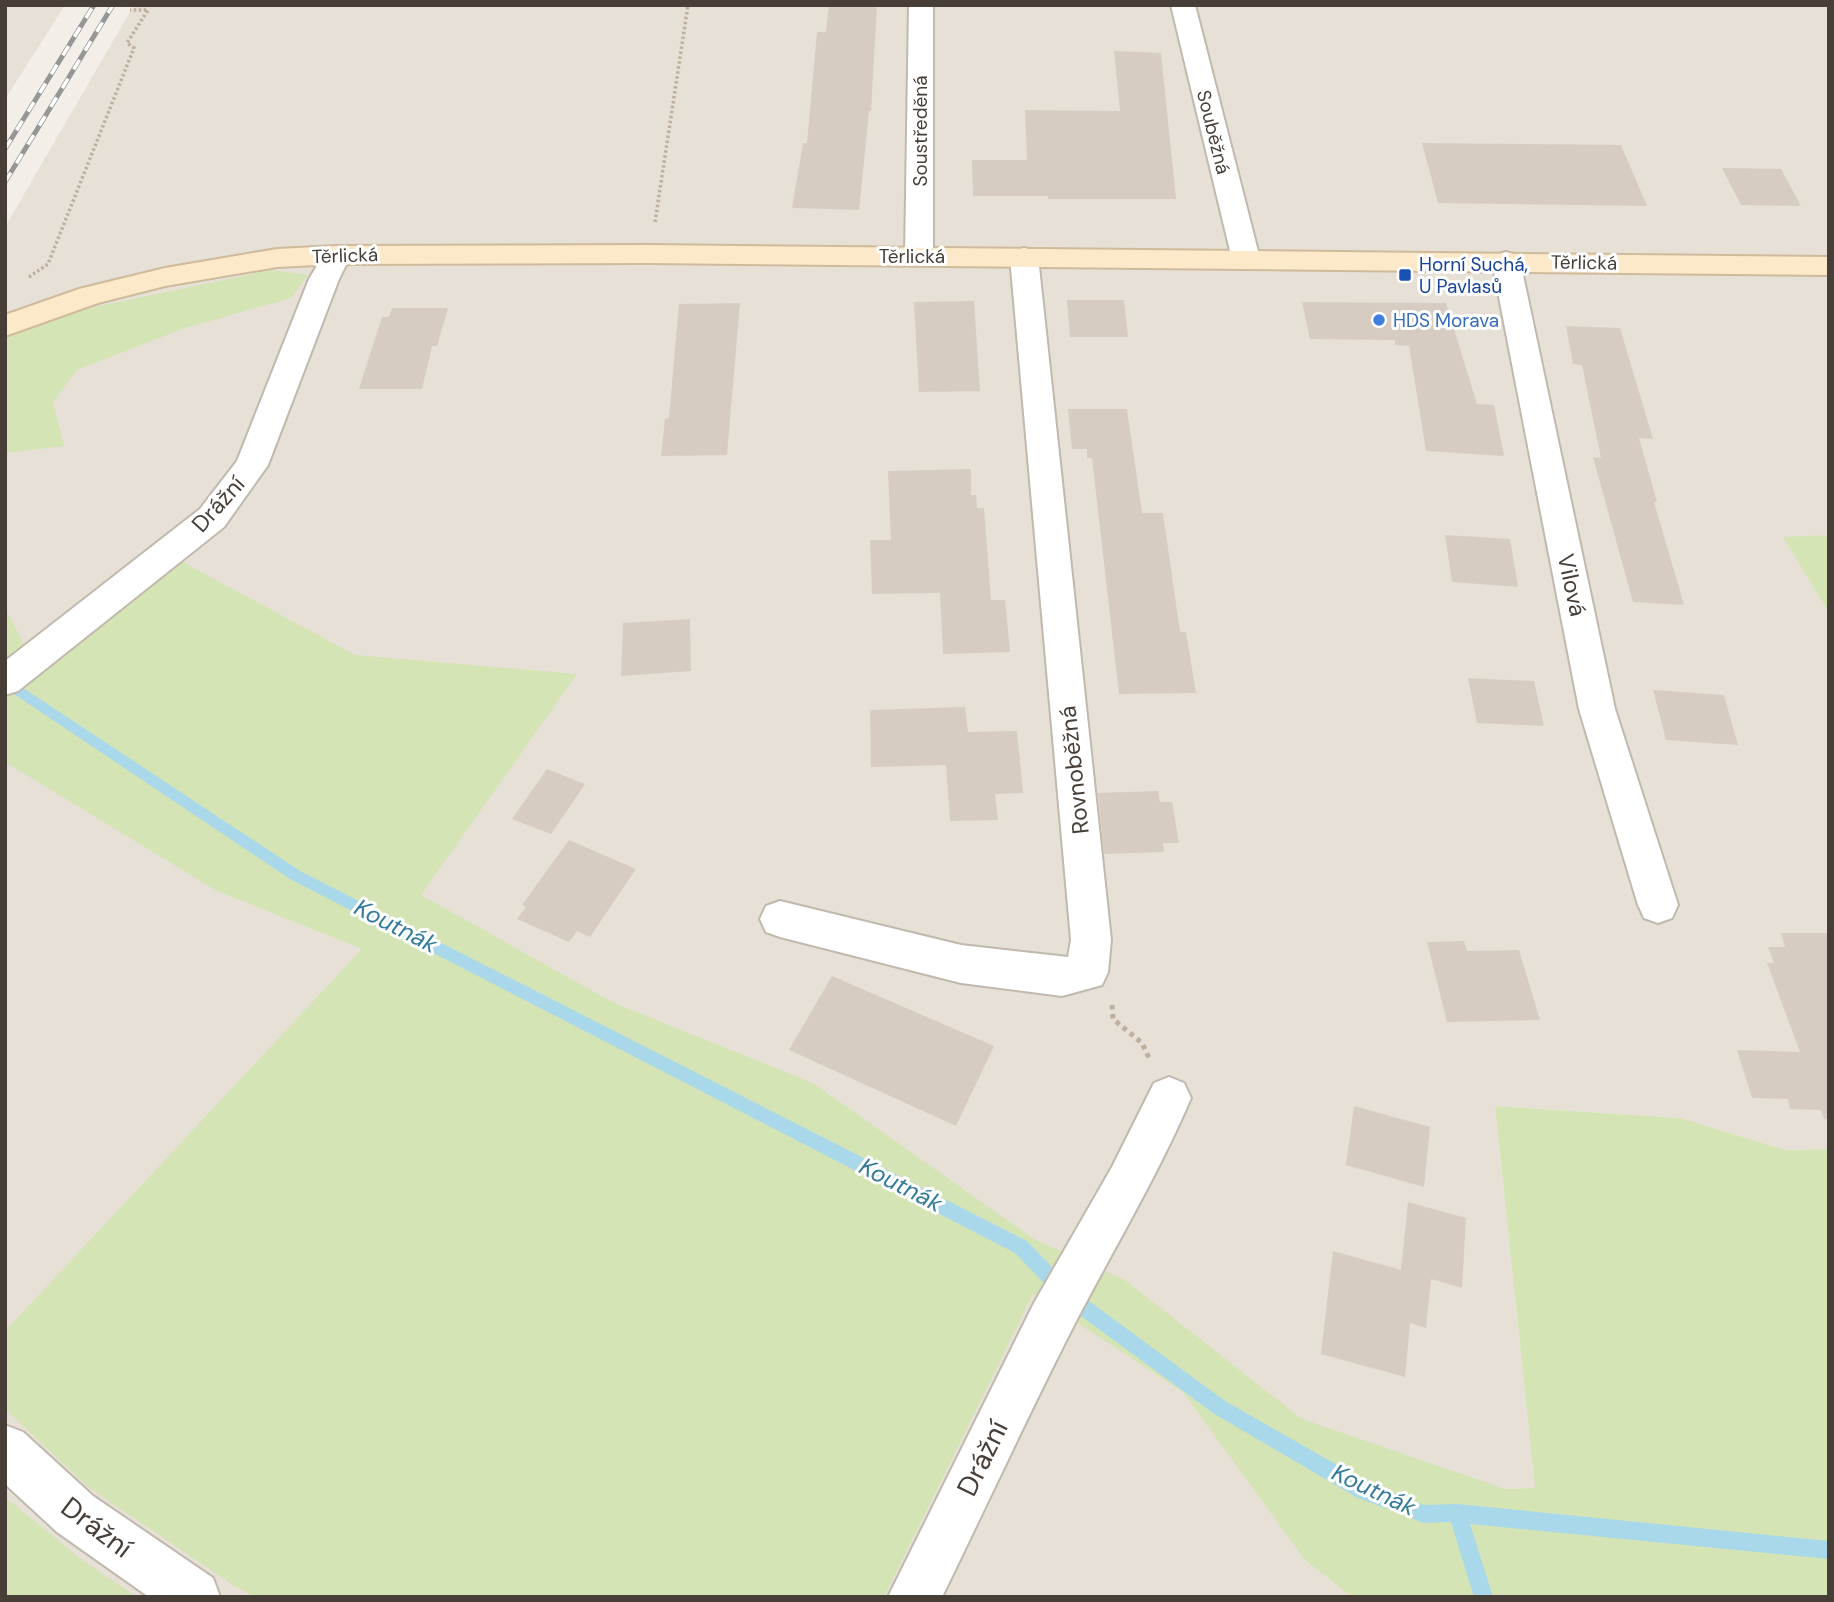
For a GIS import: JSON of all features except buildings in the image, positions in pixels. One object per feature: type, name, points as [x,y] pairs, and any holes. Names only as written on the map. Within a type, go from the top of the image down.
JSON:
[{"type":"main road","name":"Těrlická","points":[[5,326],[89,296],[165,277],[277,258],[337,255],[649,254],[1829,266]]},
{"type":"street","name":"Soustředěná","points":[[919,256],[920,5]]},
{"type":"street","name":"Souběžná","points":[[1182,5],[1246,259]]},
{"type":"street","name":"Drážní","points":[[18,671],[212,517],[252,465],[324,279],[337,255]]},
{"type":"street","name":"Rovnoběžná","points":[[1024,257],[1091,940],[1087,972]]},
{"type":"street","name":"Vilová","points":[[1506,261],[1597,709],[1658,905]]},
{"type":"street","points":[[780,919],[961,964],[1062,977],[1087,972]]},
{"type":"street","name":"Drážní","points":[[914,1597],[1051,1320],[1128,1183],[1169,1098]]},
{"type":"street","name":"Drážní","points":[[5,1450],[75,1514],[194,1597]]},
{"type":"path","points":[[649,254],[688,5]]},
{"type":"path","points":[[27,279],[48,264],[134,48],[127,43],[148,10],[130,10]]},
{"type":"path","points":[[1087,972],[1112,996],[1113,1019],[1142,1043],[1151,1063],[1154,1082],[1169,1098]]},
{"type":"shaded area","points":[[5,5],[65,5],[5,99]]},
{"type":"shaded area","points":[[134,5],[1829,5],[1829,535],[1784,538],[1829,613],[1829,1149],[1786,1150],[1680,1118],[1495,1106],[1535,1488],[1505,1489],[1305,1560],[1352,1597],[5,1597],[5,227]]},
{"type":"green space","points":[[271,270],[308,275],[291,298],[182,329],[77,370],[53,402],[64,446],[5,453],[5,338],[80,310]]},
{"type":"green space","points":[[1829,535],[1829,613],[1783,537]]},
{"type":"green space","points":[[179,560],[355,655],[577,674],[421,895],[612,1002],[813,1083],[1034,1239],[1125,1280],[1302,1419],[1505,1489],[1535,1488],[1495,1106],[1680,1118],[1786,1150],[1829,1149],[1829,1597],[1352,1597],[1305,1560],[1183,1392],[1033,1294],[884,1597],[256,1597],[236,1587],[88,1487],[5,1409],[5,1331],[362,949],[217,891],[5,762],[5,608],[37,669]]},
{"type":"green space","points":[[5,1497],[82,1560],[137,1597],[5,1597]]},
{"type":"waterway","name":"Koutnák","points":[[5,681],[295,875],[1021,1247],[1068,1296],[1219,1407],[1363,1490],[1424,1514],[1457,1513]]},
{"type":"waterway","name":"Koutnák","points":[[1457,1513],[1829,1550]]},
{"type":"waterway","points":[[1457,1513],[1484,1597]]},
{"type":"railway","points":[[5,149],[94,5]]},
{"type":"railway","points":[[5,182],[113,5]]},
{"type":"place","name":"Horní Suchá, U Pavlasů","points":[[1405,275]]},
{"type":"place","name":"HDS Morava","points":[[1379,320]]}]
